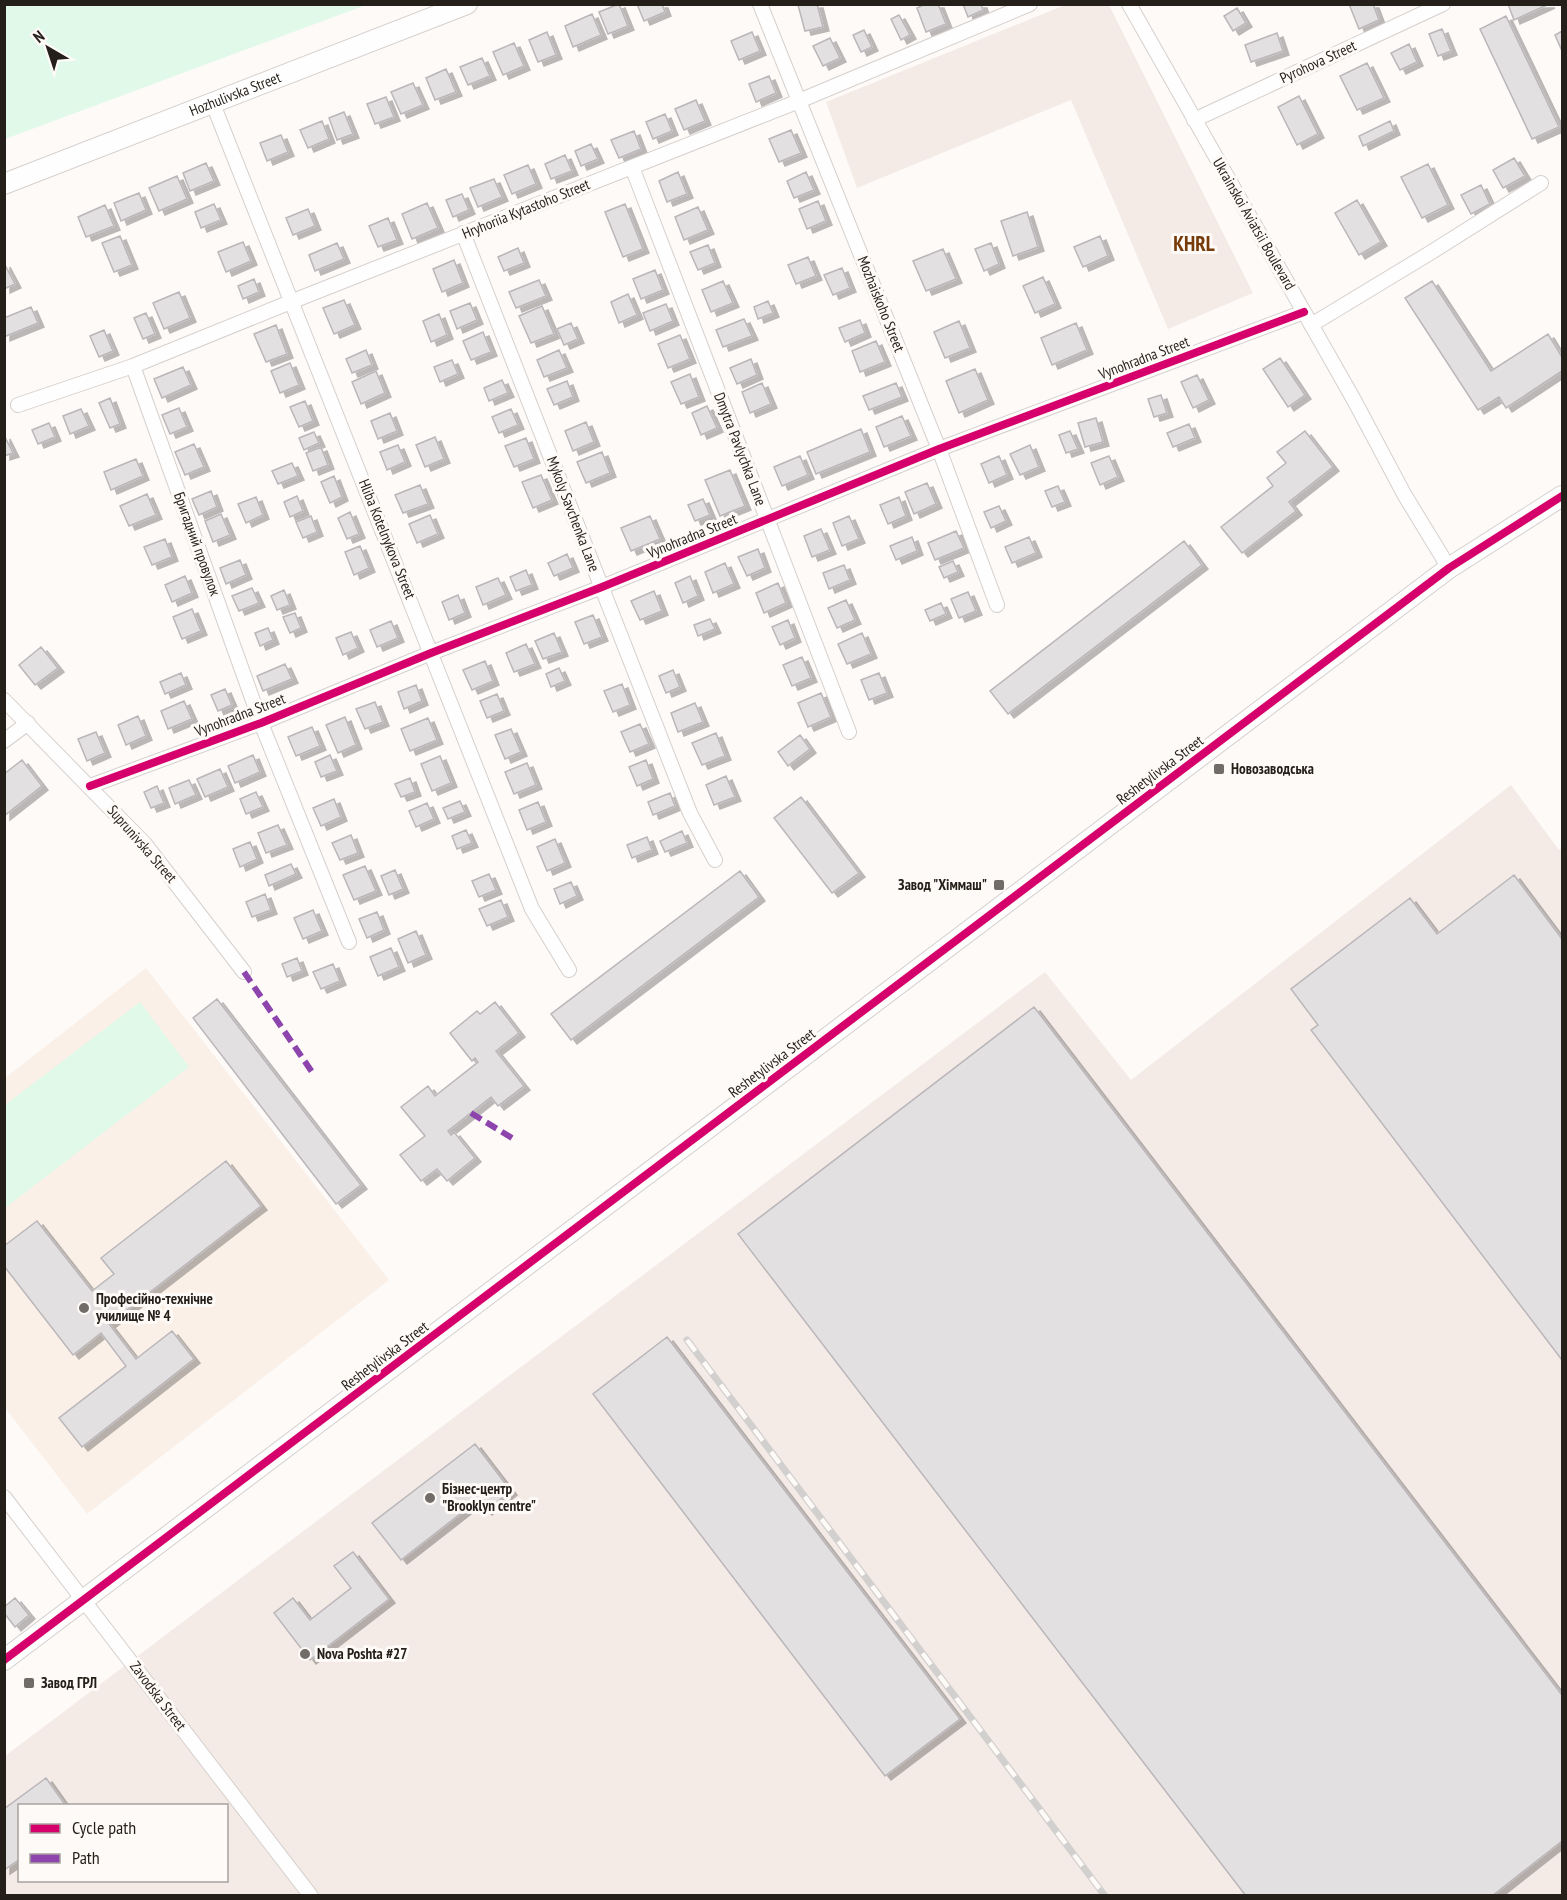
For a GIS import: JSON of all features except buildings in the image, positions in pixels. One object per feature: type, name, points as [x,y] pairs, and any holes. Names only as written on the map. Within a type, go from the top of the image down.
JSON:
[{"type":"street","name":"Hozhulivska Street","points":[[4,184],[466,4]]},
{"type":"street","name":"Mozhaiskoho Street","points":[[760,4],[939,449],[998,605]]},
{"type":"street","name":"Hryhoriia Kytastoho Street","points":[[18,405],[133,366],[799,101],[1030,4]]},
{"type":"street","name":"Ukrainskoi Aviatsii Boulevard","points":[[1129,4],[1304,312],[1404,494],[1449,568]]},
{"type":"street","name":"Pyrohova Street","points":[[1194,120],[1443,4]]},
{"type":"street","name":"Hliba Kotelnykova Street","points":[[213,104],[532,909],[569,970]]},
{"type":"street","name":"Dmytra Pavlychka Lane","points":[[632,167],[849,732]]},
{"type":"street","points":[[1311,325],[1541,183]]},
{"type":"street","name":"Mykoly Savchenka Lane","points":[[463,233],[690,813],[714,860]]},
{"type":"street","name":"Vynohradna Street","points":[[90,786],[261,723],[939,449],[1304,312]]},
{"type":"street","name":"Бригадний провулок","points":[[133,366],[261,723],[349,942]]},
{"type":"street","name":"Reshetylivska Street","points":[[4,1660],[1449,568],[1563,496]]},
{"type":"street","name":"Suprunivska Street","points":[[4,700],[145,843],[244,972]]},
{"type":"street","points":[[4,741],[28,723]]},
{"type":"street","name":"Zavodska Street","points":[[4,1497],[311,1896]]},
{"type":"shaded area","points":[[1065,5],[1109,5],[1253,293],[1168,329],[1071,100],[857,188],[826,102]]},
{"type":"shaded area","points":[[1511,785],[1559,850],[1562,848],[1562,1895],[5,1896],[5,1756],[1045,972],[1131,1080]]},
{"type":"shaded area","points":[[146,968],[389,1280],[87,1514],[5,1408],[5,1078]]},
{"type":"green space","points":[[5,4],[366,4],[366,5],[5,139]]},
{"type":"green space","points":[[140,1002],[189,1067],[5,1208],[5,1105]]},
{"type":"railway","points":[[687,1340],[1105,1896]]},
{"type":"marked path","points":[[244,972],[312,1072]]},
{"type":"marked path","points":[[471,1113],[512,1138]]},
{"type":"cycle path","points":[[90,786],[261,723],[939,449],[1304,312]]},
{"type":"cycle path","points":[[4,1660],[1449,568],[1562,496]]},
{"type":"place","name":"Новозаводська","points":[[1219,769]]},
{"type":"place","name":"Завод \"Хіммаш\"","points":[[999,885]]},
{"type":"place","name":"Професійно-технічне училище № 4","points":[[84,1308]]},
{"type":"place","name":"Бізнес-центр \"Brooklyn centre\"","points":[[430,1498]]},
{"type":"place","name":"Nova Poshta #27","points":[[305,1654]]},
{"type":"place","name":"Завод ГРЛ","points":[[29,1683]]},
{"type":"district","name":"KHRL","points":[[1194,244]]}]
